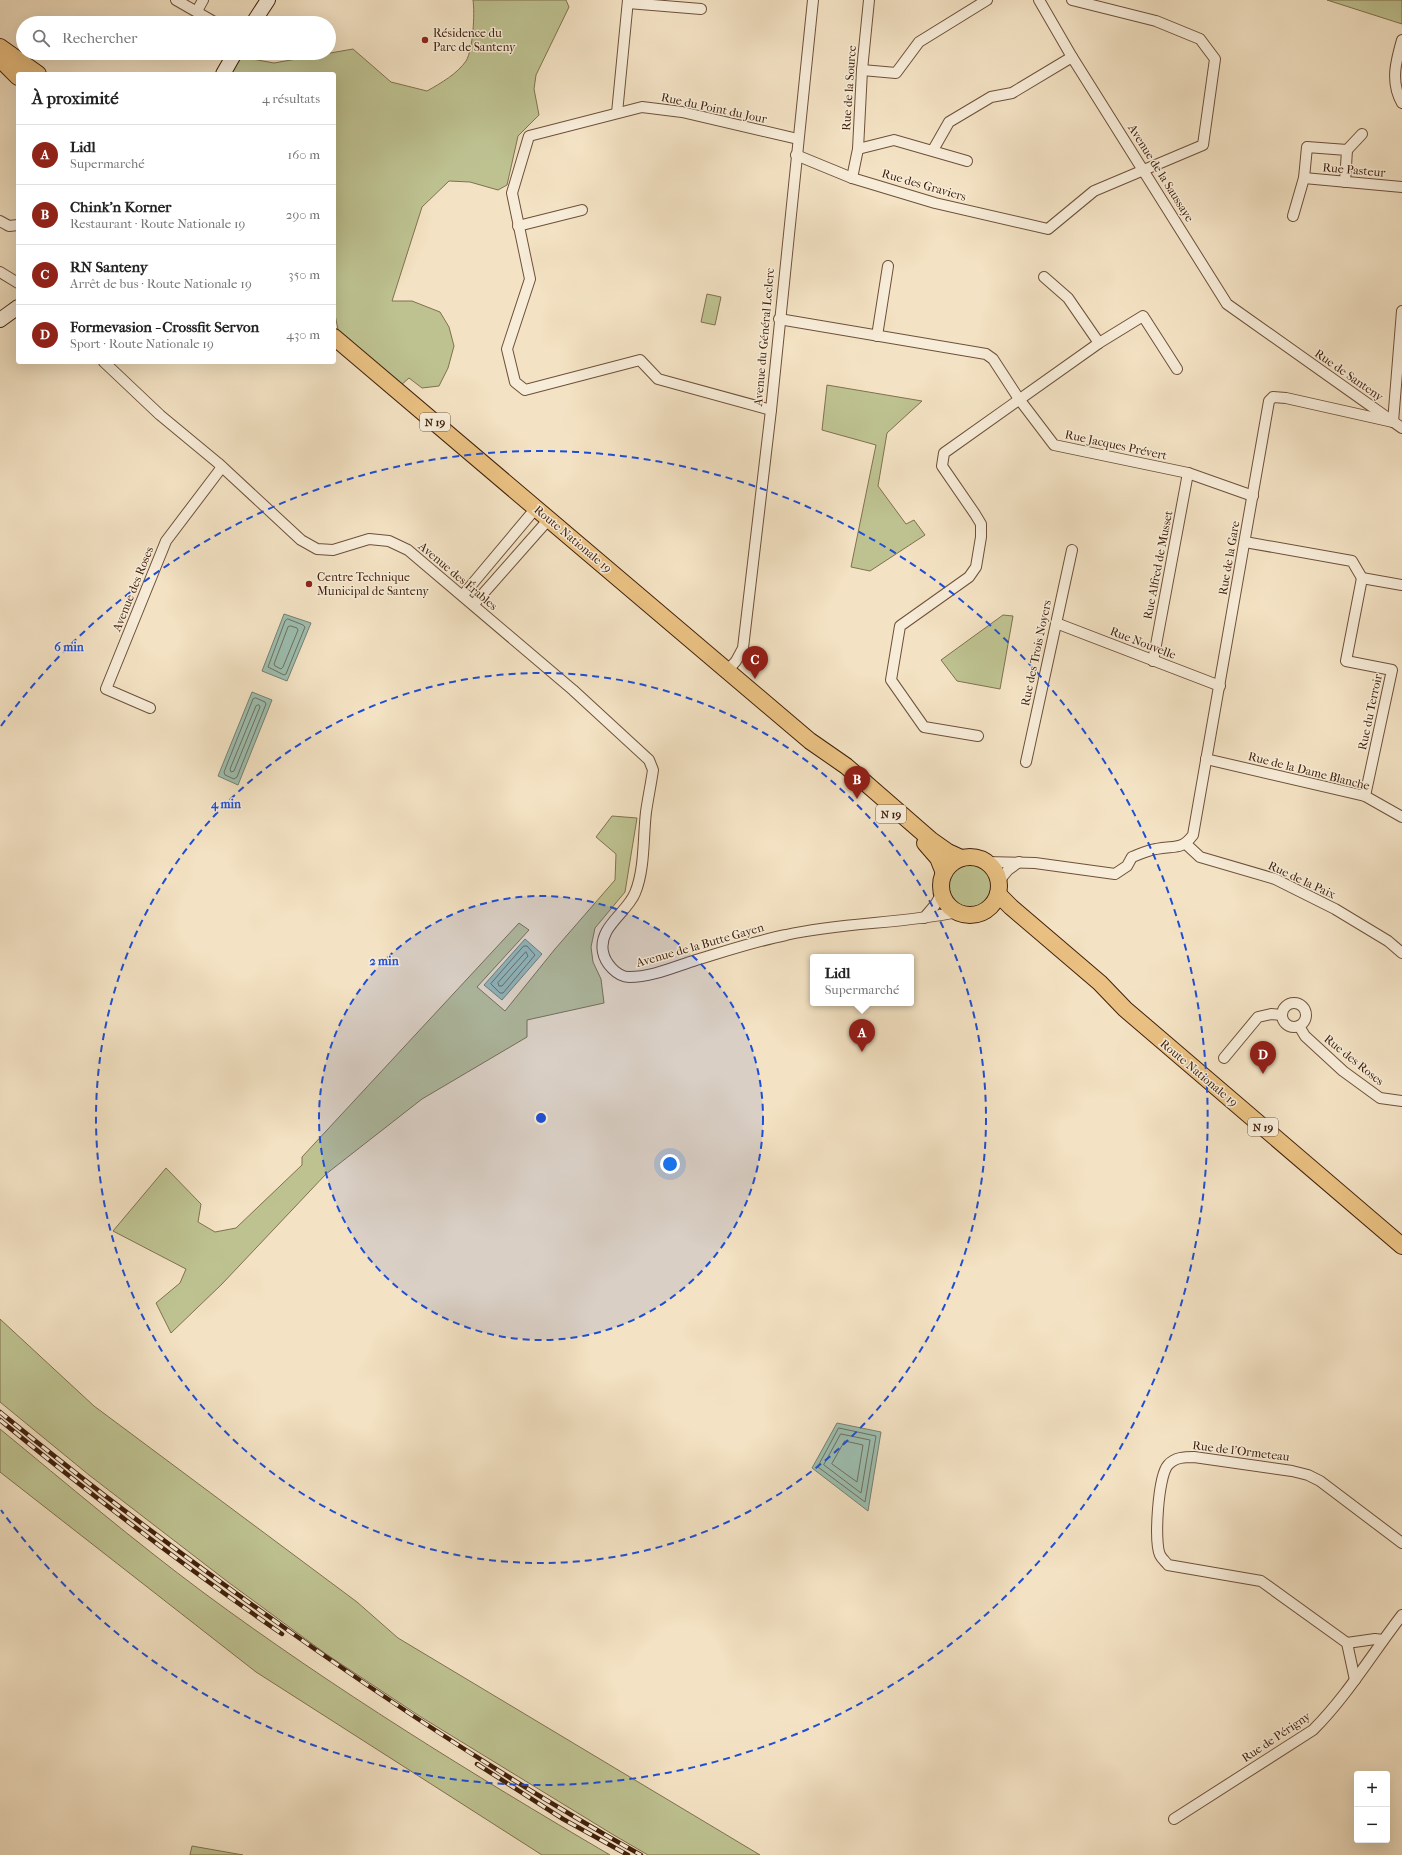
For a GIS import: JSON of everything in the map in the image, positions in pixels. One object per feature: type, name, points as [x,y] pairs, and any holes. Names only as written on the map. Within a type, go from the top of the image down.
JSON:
[{"type":"main road","points":[[0,47],[16,58]]},
{"type":"main road","points":[[0,59],[16,75]]},
{"type":"main road","points":[[18,60],[35,72]]},
{"type":"main road","name":"Route Nationale 19","points":[[336,339],[812,742],[846,766],[932,840],[948,852],[961,858]]},
{"type":"main road","name":"Route Nationale 19","points":[[812,742],[830,762],[927,845],[938,858],[944,873]]},
{"type":"main road","points":[[971,857],[986,862],[995,872],[998,888],[994,903],[988,910],[979,914],[969,916],[957,912],[946,902],[942,893],[941,885],[944,873],[952,864],[961,858],[971,857]]},
{"type":"main road","name":"Route Nationale 19","points":[[998,888],[1011,907],[1100,983],[1125,1009],[1402,1246]]},
{"type":"main road","name":"Route Nationale 19","points":[[988,910],[1008,915],[1082,979],[1125,1009]]},
{"type":"street","points":[[176,0],[205,16]]},
{"type":"street","points":[[197,11],[203,0]]},
{"type":"street","points":[[258,16],[268,0]]},
{"type":"street","name":"Avenue du Général Leclerc","points":[[728,670],[736,661],[743,648],[770,410],[813,0]]},
{"type":"street","name":"Rue de la Source","points":[[852,178],[858,148],[862,70],[869,0]]},
{"type":"street","points":[[862,70],[896,73],[919,42],[987,0]]},
{"type":"street","name":"Avenue de la Saussaye","points":[[1039,0],[1072,57],[1227,304],[1281,342]]},
{"type":"street","points":[[1072,0],[1156,21],[1200,39],[1215,59],[1203,145],[1144,171]]},
{"type":"street","points":[[617,113],[628,1],[701,9]]},
{"type":"street","points":[[1402,40],[1396,61],[1394,77],[1395,89],[1402,103]]},
{"type":"street","points":[[933,150],[949,122],[991,97],[1012,93],[1072,57]]},
{"type":"street","points":[[224,72],[230,60]]},
{"type":"street","name":"Rue du Point du Jour","points":[[770,410],[658,380],[640,360],[525,390],[515,382],[507,349],[530,278],[512,194],[529,136],[642,107],[682,112],[798,139]]},
{"type":"street","points":[[1345,182],[1347,150],[1362,134]]},
{"type":"street","points":[[858,148],[894,140],[967,161]]},
{"type":"street","points":[[1293,216],[1304,178],[1307,147],[1347,150]]},
{"type":"street","name":"Rue des Graviers","points":[[796,155],[852,178],[935,203],[1048,229],[1094,191],[1144,171]]},
{"type":"street","name":"Rue Pasteur","points":[[1304,178],[1402,187]]},
{"type":"street","points":[[518,226],[582,210]]},
{"type":"street","points":[[0,221],[9,226],[16,225]]},
{"type":"street","points":[[877,336],[888,266]]},
{"type":"street","points":[[0,272],[16,282]]},
{"type":"street","points":[[1044,277],[1068,298],[1099,343]]},
{"type":"street","points":[[0,320],[16,308]]},
{"type":"street","points":[[1393,422],[1402,311]]},
{"type":"street","points":[[978,736],[924,727],[891,680],[900,626],[969,577],[976,567],[982,537],[981,524],[942,466],[944,453],[1099,343],[1143,316],[1177,369]]},
{"type":"street","name":"Rue Jacques Prévert","points":[[779,319],[986,354],[993,359],[1019,399],[1054,445],[1188,473],[1253,496]]},
{"type":"street","name":"Rue de Santeny","points":[[1281,342],[1402,428]]},
{"type":"street","name":"Avenue des Érables","points":[[106,364],[160,415],[222,467],[301,540],[317,549],[333,550],[369,539],[388,541],[408,550],[474,604],[573,690],[632,744]]},
{"type":"street","name":"Rue de la Gare","points":[[1186,844],[1193,835],[1269,401],[1274,397],[1286,398],[1393,422]]},
{"type":"street","name":"Avenue des Roses","points":[[150,708],[106,689],[166,541],[222,467]]},
{"type":"street","name":"Rue Alfred de Musset","points":[[1153,661],[1188,473]]},
{"type":"street","points":[[462,595],[536,508]]},
{"type":"street","points":[[474,604],[549,519]]},
{"type":"street","points":[[1245,542],[1352,561],[1362,578],[1402,585]]},
{"type":"street","name":"Rue des Trois Noyers","points":[[1026,762],[1072,550]]},
{"type":"street","name":"Rue du Terroir","points":[[1362,578],[1346,661],[1392,670],[1365,796]]},
{"type":"street","name":"Rue Nouvelle","points":[[1056,623],[1220,686]]},
{"type":"street","name":"Avenue de la Butte Gayen","points":[[632,744],[649,760],[653,770],[646,812],[640,874],[636,892],[630,903],[608,928],[603,940],[603,951],[606,962],[617,972],[627,978],[646,976],[703,958],[786,935],[865,922],[924,918],[957,912]]},
{"type":"street","name":"Rue de la Dame Blanche","points":[[1206,760],[1365,796],[1402,817]]},
{"type":"street","points":[[986,862],[1019,862],[1115,874],[1127,866],[1132,857],[1156,849],[1179,847],[1186,844]]},
{"type":"street","name":"Rue de la Paix","points":[[1186,844],[1200,857],[1275,879],[1335,909],[1388,941],[1402,953]]},
{"type":"street","points":[[998,888],[1008,870],[1019,862]]},
{"type":"street","points":[[924,918],[935,905],[942,893]]},
{"type":"street","points":[[1296,1002],[1300,1004],[1306,1013],[1305,1021],[1299,1026],[1287,1025],[1284,1022],[1282,1015],[1283,1008],[1288,1004],[1296,1002]]},
{"type":"street","points":[[1224,1058],[1258,1017],[1271,1014],[1282,1015]]},
{"type":"street","name":"Rue des Roses","points":[[1299,1026],[1305,1036],[1343,1072],[1380,1098],[1402,1101]]},
{"type":"street","name":"Rue de l'Ormeteau","points":[[1347,1643],[1261,1581],[1168,1565],[1160,1555],[1158,1541],[1159,1493],[1162,1476],[1168,1465],[1179,1458],[1194,1457],[1292,1471],[1308,1475],[1320,1481],[1402,1543]]},
{"type":"street","name":"Rue de Périgny","points":[[1174,1819],[1313,1730],[1325,1718],[1355,1680],[1402,1615]]},
{"type":"street","points":[[1355,1680],[1347,1643],[1375,1639],[1383,1640]]},
{"type":"green space","points":[[473,0],[566,0],[569,7],[536,75],[534,89],[539,115],[518,136],[507,185],[498,190],[470,182],[449,181],[422,207],[392,301],[412,301],[440,312],[449,327],[454,346],[448,368],[439,386],[422,388],[409,378],[400,386],[340,339],[336,320],[336,72],[231,72],[239,60],[258,60],[274,63],[291,60],[336,60],[336,52],[353,49],[391,82],[427,91],[453,74],[466,61],[473,31]]},
{"type":"green space","points":[[1327,0],[1402,0],[1402,24]]},
{"type":"green space","points":[[707,294],[721,297],[715,325],[701,322]]},
{"type":"green space","points":[[827,385],[922,401],[887,433],[878,486],[906,524],[914,520],[925,535],[870,571],[851,567],[876,445],[822,430]]},
{"type":"green space","points":[[1003,615],[1013,616],[1000,689],[957,681],[941,660]]},
{"type":"green space","points":[[612,816],[637,818],[625,892],[595,928],[591,947],[593,962],[601,979],[604,1003],[527,1020],[527,1037],[422,1099],[326,1174],[222,1284],[171,1333],[156,1303],[180,1283],[186,1269],[113,1231],[166,1168],[201,1204],[198,1222],[215,1232],[236,1228],[302,1165],[302,1157],[519,923],[529,930],[477,987],[505,1011],[555,949],[615,880],[616,854],[596,837]]},
{"type":"green space","points":[[966,865],[974,865],[985,871],[991,882],[991,890],[985,901],[974,907],[966,907],[955,901],[949,890],[949,882],[955,871]]},
{"type":"green space","points":[[0,1319],[94,1406],[357,1602],[398,1638],[760,1855],[648,1855],[421,1717],[326,1654],[228,1582],[89,1475],[0,1402]]},
{"type":"green space","points":[[0,1429],[152,1553],[204,1593],[303,1663],[353,1697],[455,1762],[610,1855],[542,1855],[256,1672],[0,1472]]},
{"type":"green space","points":[[192,1846],[243,1855],[190,1855]]},
{"type":"water","points":[[284,614],[311,623],[287,681],[262,671]]},
{"type":"water","points":[[252,692],[272,700],[238,785],[218,776]]},
{"type":"water","points":[[525,939],[542,954],[502,1000],[484,985]]},
{"type":"water","points":[[837,1423],[881,1432],[868,1511],[812,1468]]},
{"type":"railway","points":[[0,1412],[78,1475],[157,1535],[319,1652],[478,1758],[641,1855]]},
{"type":"railway","points":[[0,1420],[139,1530],[282,1634]]},
{"type":"railway","points":[[477,1764],[563,1819],[628,1855]]},
{"type":"place","name":"Résidence du Parc de Santeny","points":[[425,40]]},
{"type":"place","name":"Centre Technique Municipal de Santeny","points":[[309,584]]},
{"type":"place","name":"RN Santeny","points":[[755,679]]},
{"type":"place","name":"Chink'n Korner","points":[[857,799]]},
{"type":"place","name":"Lidl","points":[[862,1052]]},
{"type":"place","name":"Formevasion - Crossfit Servon","points":[[1263,1074]]}]
